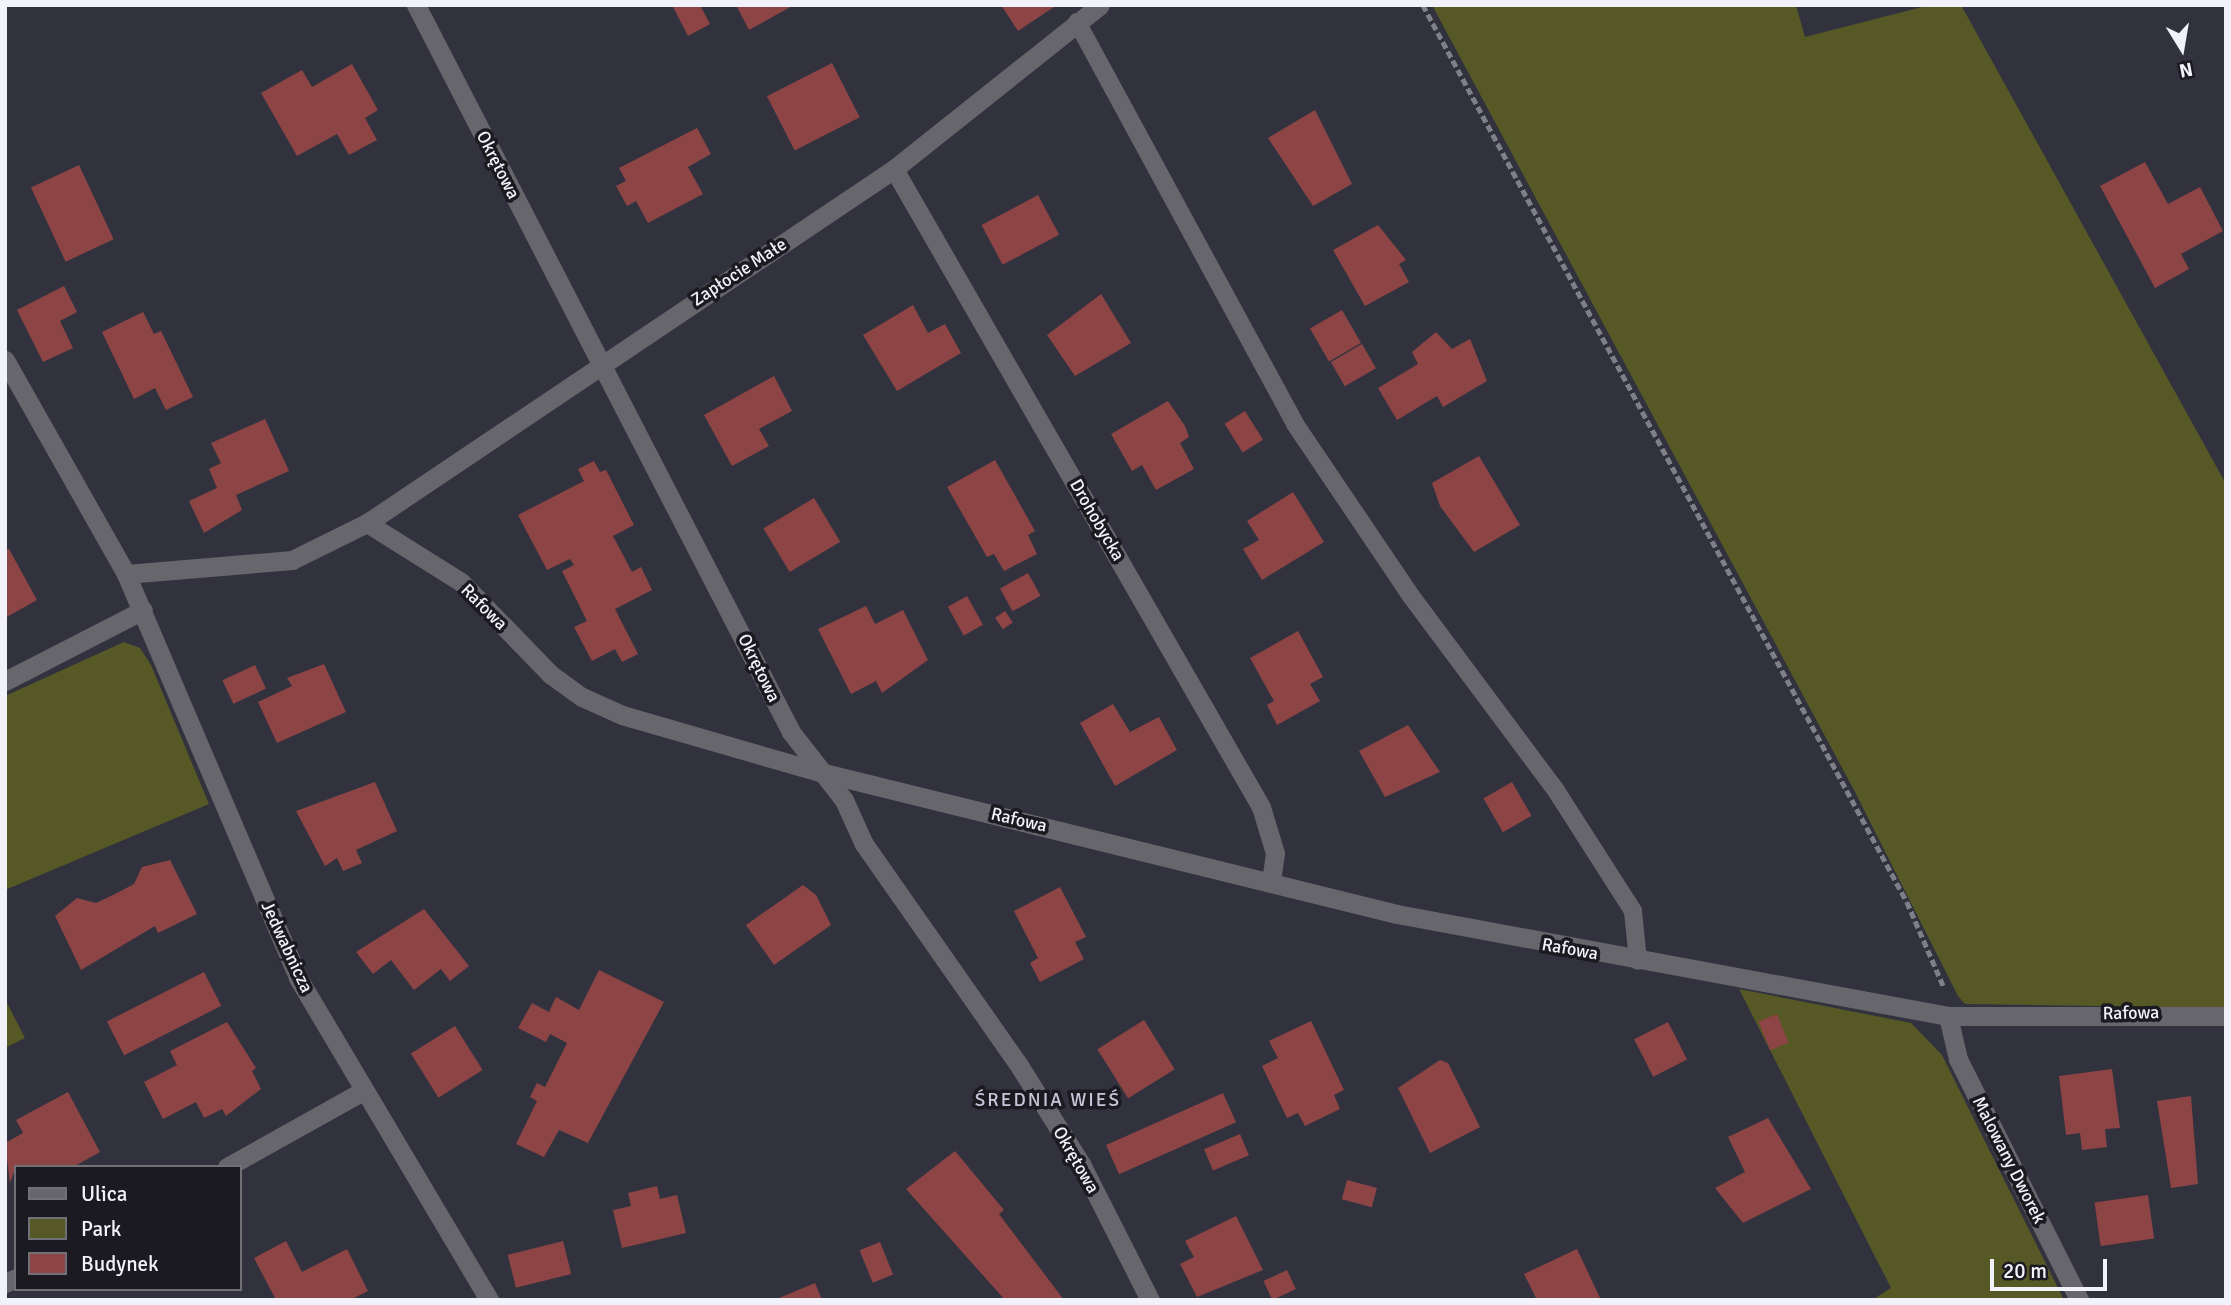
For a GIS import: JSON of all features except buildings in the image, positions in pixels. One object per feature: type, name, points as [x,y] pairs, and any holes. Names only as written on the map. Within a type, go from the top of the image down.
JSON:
[{"type":"street","name":"Okrętowa","points":[[416,5],[791,732],[1027,1078],[1150,1300]]},
{"type":"street","name":"Zapłocie Małe","points":[[367,523],[598,362],[894,169],[1100,5]]},
{"type":"street","name":"Drohobycka","points":[[894,169],[1261,807],[1275,853],[1271,880]]},
{"type":"street","points":[[5,360],[126,574],[292,560],[367,523]]},
{"type":"street","name":"Rafowa","points":[[367,523],[461,582],[550,674],[582,697],[622,715],[820,772],[1271,880],[1410,917],[1948,1016],[2226,1016]]},
{"type":"street","name":"Jedwabnicza","points":[[126,574],[298,978],[489,1300]]},
{"type":"street","points":[[5,681],[143,610]]},
{"type":"street","name":"Malowany Dworek","points":[[1948,1016],[1958,1059],[2079,1300]]},
{"type":"street","points":[[231,1165],[363,1091]]},
{"type":"lane","points":[[1077,22],[1301,434],[1555,789],[1633,911],[1638,961]]},
{"type":"path","points":[[1423,5],[1907,902],[1943,979],[1948,1016]]},
{"type":"green space","points":[[1432,5],[1796,5],[1805,37],[1930,5],[1961,5],[2226,484],[2226,1008],[1965,1004],[1958,996],[1854,790]]},
{"type":"green space","points":[[124,642],[140,648],[151,665],[209,804],[5,890],[5,696]]},
{"type":"green space","points":[[1739,989],[1911,1023],[1942,1055],[2064,1300],[1872,1300],[1891,1288]]},
{"type":"green space","points":[[5,999],[25,1038],[5,1048]]},
{"type":"district","name":"ŚREDNIA WIEŚ","points":[[1048,1101]]}]
